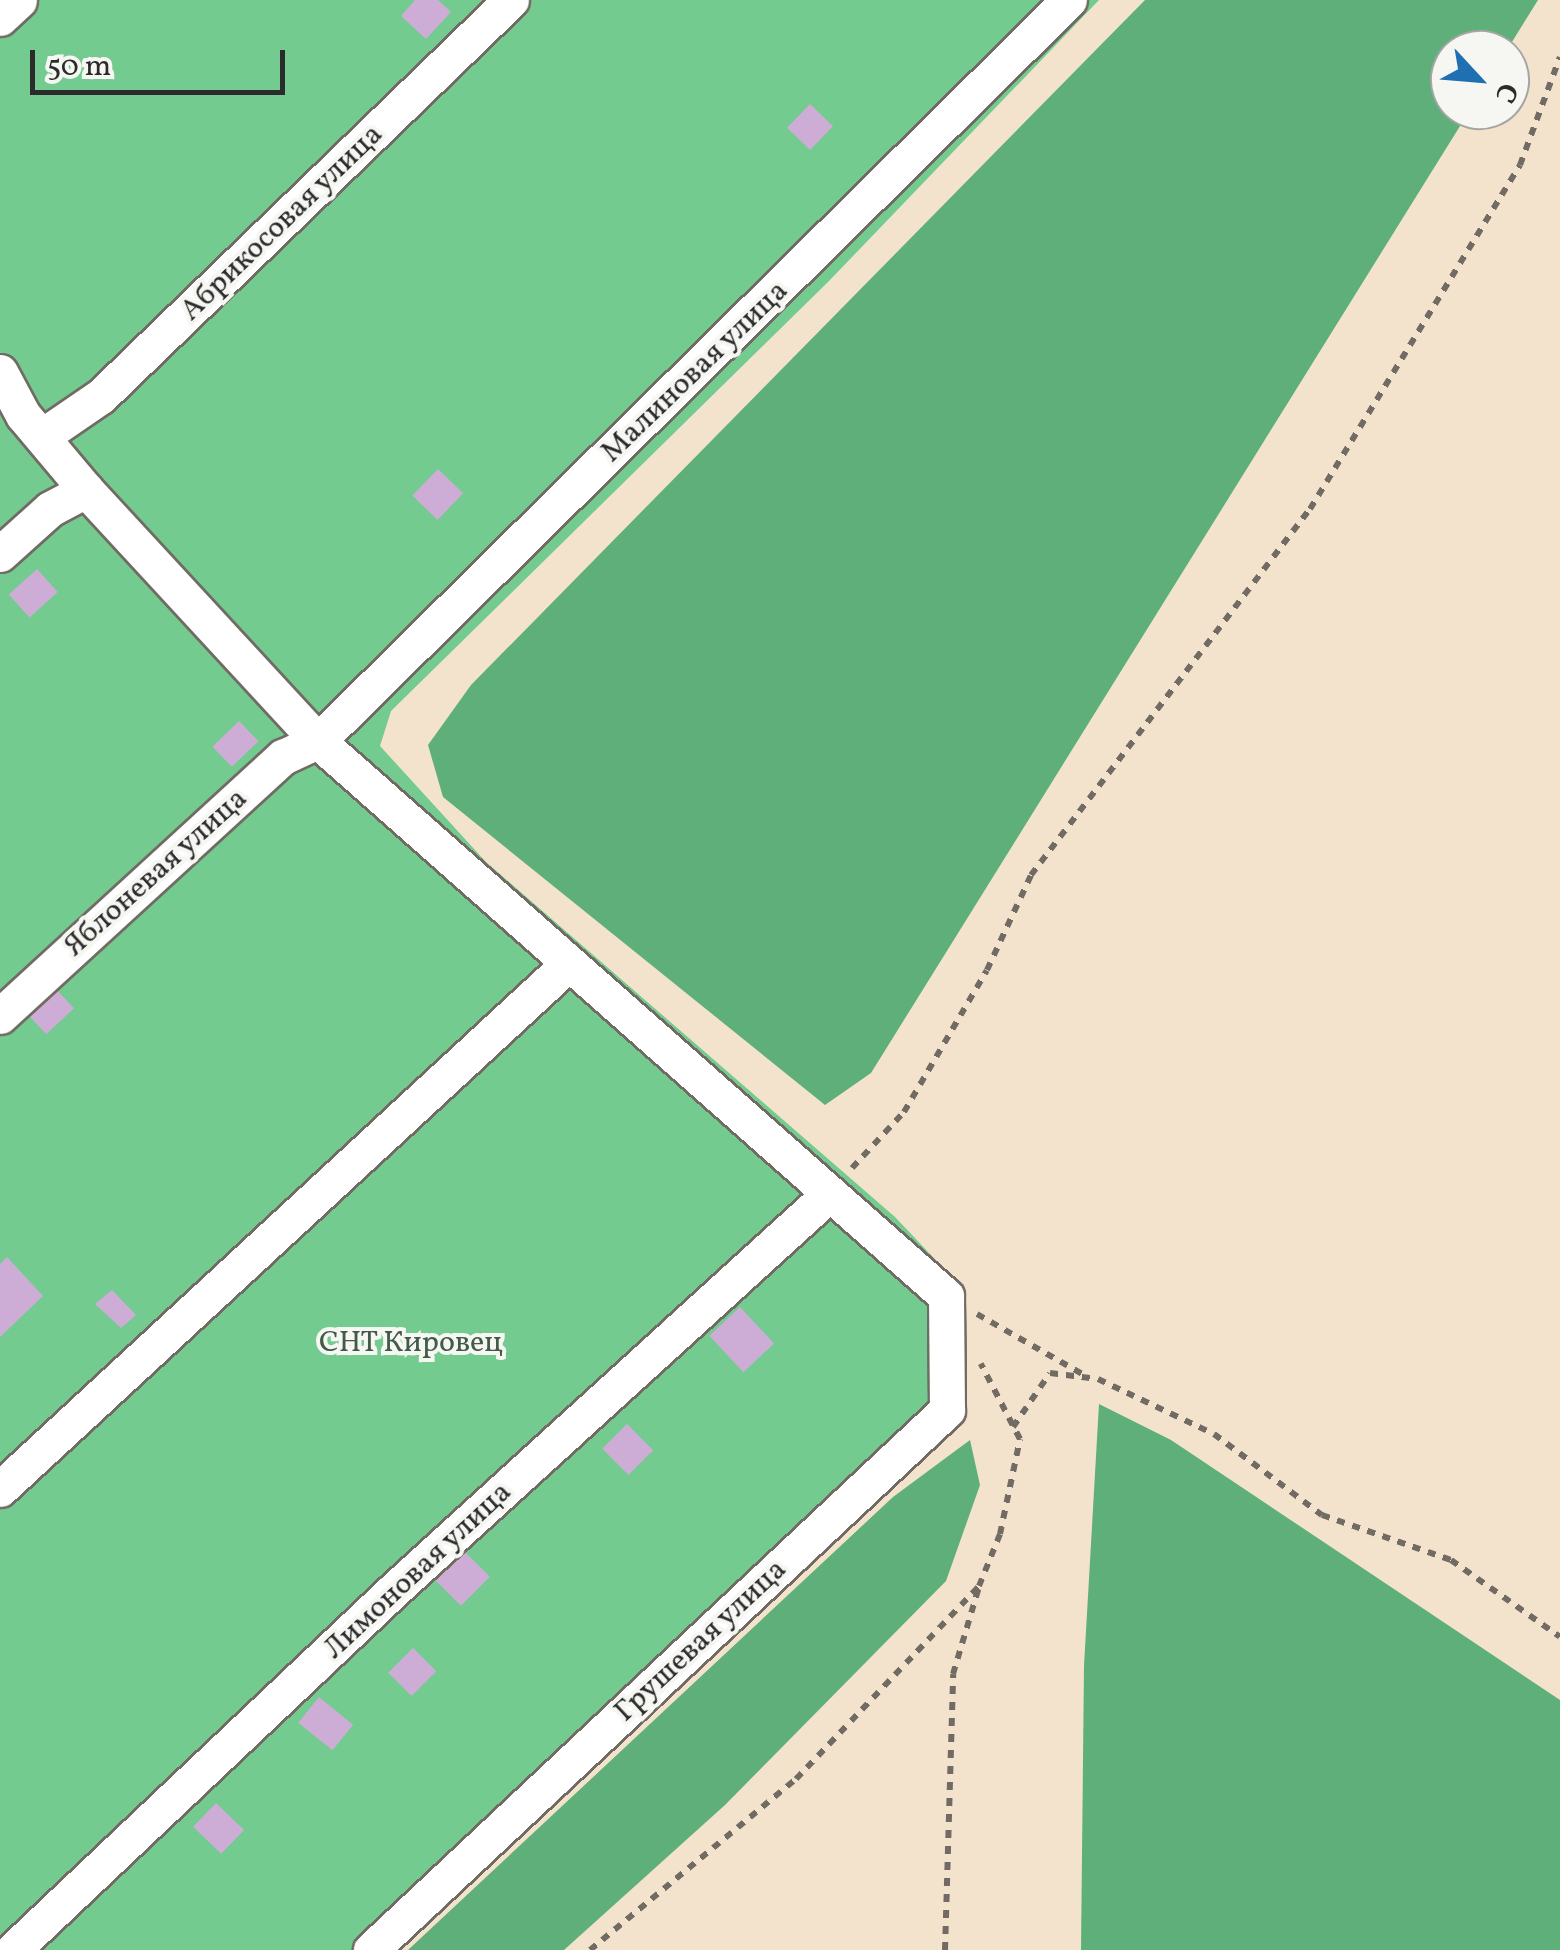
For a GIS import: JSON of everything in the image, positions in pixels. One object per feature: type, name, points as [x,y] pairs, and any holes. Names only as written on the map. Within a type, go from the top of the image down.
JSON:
[{"type":"street","points":[[0,18],[19,0]]},
{"type":"street","name":"Абрикосовая улица","points":[[44,436],[101,396],[511,0]]},
{"type":"street","name":"Малиновая улица","points":[[318,741],[1068,0]]},
{"type":"street","points":[[0,372],[23,416],[44,436],[86,490],[318,741],[827,1196],[946,1296]]},
{"type":"street","points":[[0,554],[50,509],[86,490]]},
{"type":"street","name":"Яблоневая улица","points":[[0,1016],[283,757],[318,741]]},
{"type":"street","points":[[0,1488],[567,965]]},
{"type":"street","name":"Лимоновая улица","points":[[14,1950],[396,1588],[827,1196]]},
{"type":"street","name":"Грушевая улица","points":[[372,1950],[947,1410],[946,1296]]},
{"type":"path","points":[[827,1196],[904,1112],[987,970],[1031,875],[1310,509],[1520,165],[1560,57]]},
{"type":"path","points":[[946,1296],[1089,1378],[1214,1434],[1322,1515],[1451,1560],[1560,1637]]},
{"type":"path","points":[[945,1950],[954,1674],[979,1586],[1000,1534],[1020,1439],[971,1345]]},
{"type":"path","points":[[1013,1427],[1050,1373],[1089,1378]]},
{"type":"path","points":[[590,1950],[796,1778],[979,1586]]},
{"type":"green space","name":"СНТ Кировец","points":[[0,0],[1099,0],[829,281],[391,711],[380,746],[486,862],[895,1217],[966,1292],[930,1418],[371,1950],[0,1950]]},
{"type":"green space","points":[[1145,0],[1538,0],[1519,30],[1430,30],[1430,130],[1458,130],[871,1073],[825,1105],[443,797],[428,745],[471,685]]},
{"type":"green space","points":[[1099,1404],[1171,1440],[1560,1700],[1560,1950],[1081,1950],[1084,1666]]},
{"type":"green space","points":[[970,1440],[980,1485],[946,1581],[725,1805],[564,1950],[408,1950],[893,1497]]},
{"type":"building","points":[[415,0],[438,0],[451,12],[426,39],[401,16]]},
{"type":"building","points":[[810,104],[833,126],[810,150],[787,128]]},
{"type":"building","points":[[438,469],[463,493],[437,520],[412,496]]},
{"type":"building","points":[[37,569],[58,592],[30,617],[9,594]]},
{"type":"building","points":[[239,721],[258,741],[232,767],[212,747]]},
{"type":"building","points":[[57,990],[74,1008],[46,1034],[29,1016]]},
{"type":"building","points":[[7,1257],[43,1296],[0,1337],[0,1264]]},
{"type":"building","points":[[112,1290],[136,1315],[121,1328],[95,1304]]},
{"type":"building","points":[[740,1307],[774,1344],[743,1372],[709,1336]]},
{"type":"building","points":[[627,1424],[653,1450],[628,1475],[602,1449]]},
{"type":"building","points":[[463,1550],[490,1577],[461,1606],[434,1579]]},
{"type":"building","points":[[413,1648],[436,1671],[412,1696],[388,1673]]},
{"type":"building","points":[[319,1697],[353,1725],[332,1750],[298,1723]]},
{"type":"building","points":[[216,1803],[244,1830],[221,1854],[193,1827]]}]
